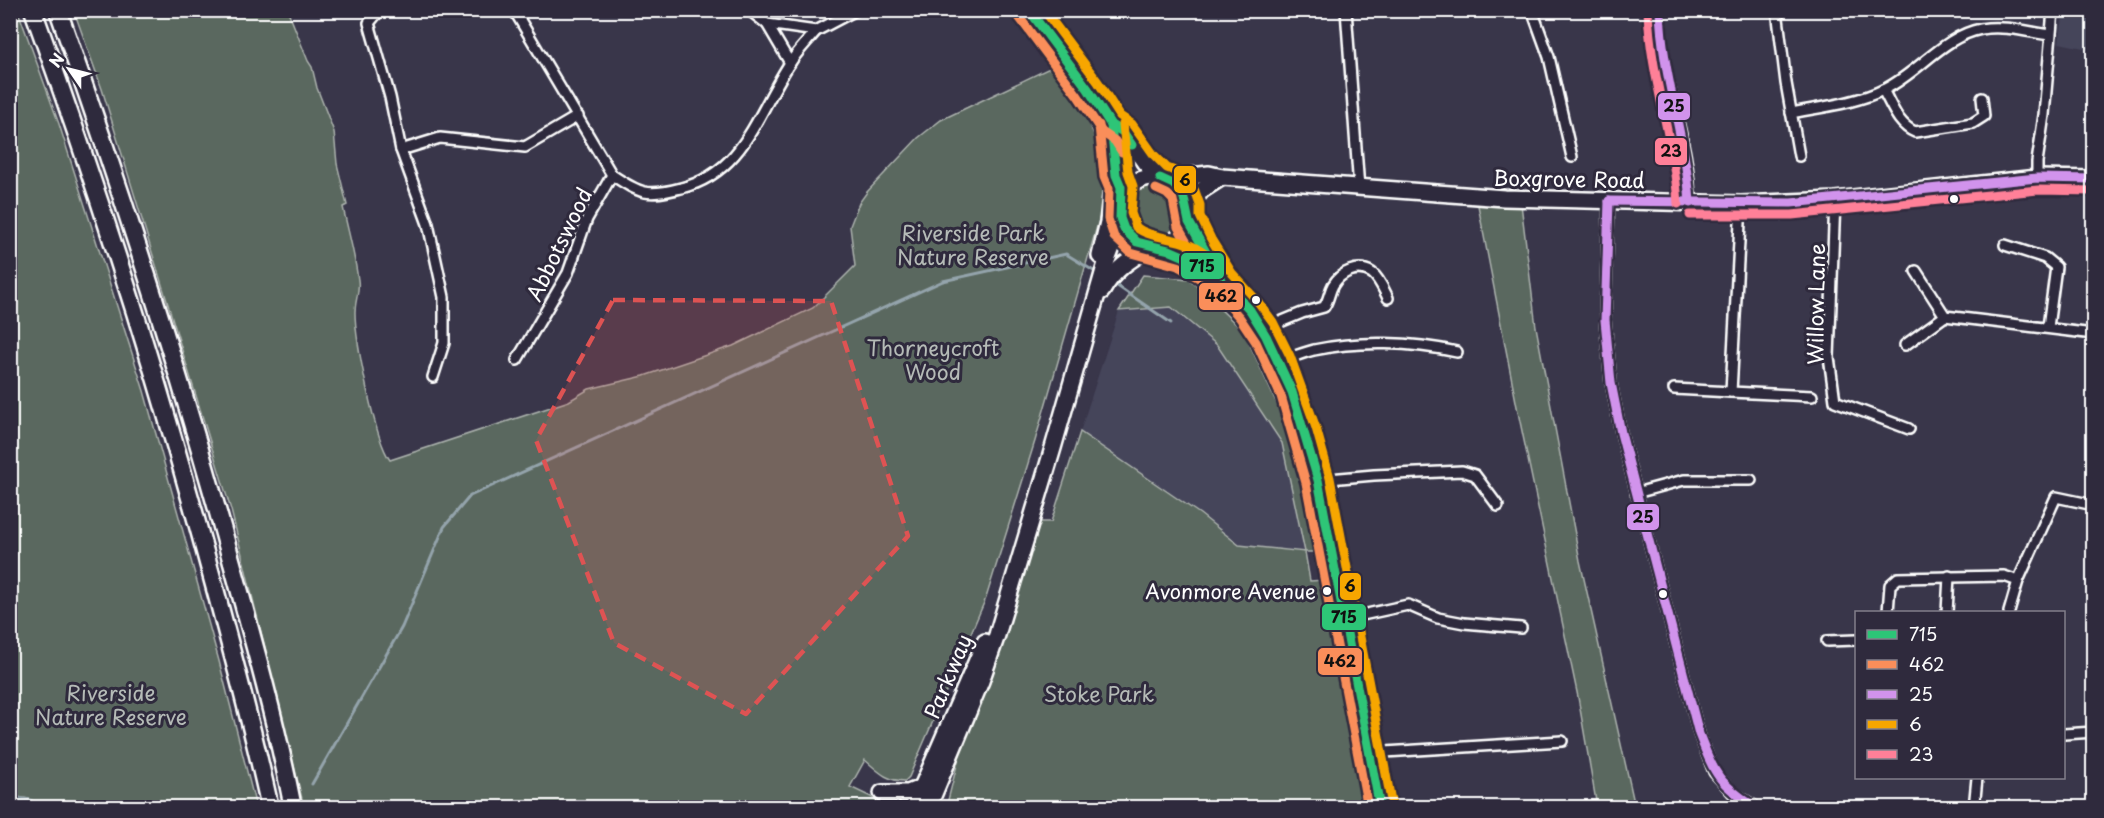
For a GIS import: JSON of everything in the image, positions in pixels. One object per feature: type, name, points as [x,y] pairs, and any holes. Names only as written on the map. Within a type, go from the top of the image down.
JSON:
[{"type":"highway","points":[[33,10],[116,254],[172,435],[232,654],[270,807]]},
{"type":"highway","points":[[58,10],[117,182],[199,446],[268,701],[293,807]]},
{"type":"main road","points":[[1029,10],[1088,89],[1111,125],[1116,175],[1121,187],[1119,214],[1126,234],[1135,242],[1185,256],[1222,280]]},
{"type":"main road","points":[[1111,125],[1123,132],[1145,163],[1163,179],[1178,187],[1185,197],[1188,213],[1200,245],[1222,280],[1263,329],[1279,361],[1305,432],[1318,480],[1380,807]]},
{"type":"main road","name":"Boxgrove Road","points":[[1163,179],[1209,174],[1359,189],[1497,198],[1741,204],[1835,200],[2037,178],[2094,179]]},
{"type":"main road","points":[[1087,330],[1116,175]]},
{"type":"main road","points":[[1087,330],[1108,280],[1124,264],[1154,247],[1168,244],[1177,238],[1184,229],[1188,213],[1202,190],[1222,177]]},
{"type":"main road","points":[[1120,203],[1125,192],[1134,184],[1145,178],[1163,179]]},
{"type":"main road","points":[[1087,330],[1106,263],[1121,224]]},
{"type":"main road","name":"Parkway","points":[[928,807],[981,681],[1087,330]]},
{"type":"main road","name":"Parkway","points":[[913,807],[1019,561]]},
{"type":"main road","points":[[882,793],[901,794],[922,787]]},
{"type":"street","points":[[380,10],[369,23],[390,97],[401,150],[428,224],[444,297],[444,343],[433,377]]},
{"type":"street","name":"Abbotswood","points":[[514,10],[612,175],[632,188],[656,195],[686,187],[717,174],[759,121],[790,63],[816,31],[856,10]]},
{"type":"street","points":[[749,10],[767,24],[790,63]]},
{"type":"street","points":[[1346,10],[1359,189]]},
{"type":"street","points":[[1532,10],[1548,57],[1572,157]]},
{"type":"street","points":[[1660,10],[1659,29],[1663,62],[1686,154],[1690,202]]},
{"type":"street","points":[[1777,10],[1799,156]]},
{"type":"street","points":[[2037,178],[2053,10]]},
{"type":"street","points":[[767,24],[816,31]]},
{"type":"street","points":[[1791,113],[1883,90],[1898,82],[1954,40],[1981,29],[1994,28],[2050,35]]},
{"type":"street","points":[[1883,90],[1900,122],[1906,129],[1915,132],[1973,123],[1984,116],[1982,98]]},
{"type":"street","points":[[401,150],[440,138],[525,147],[578,116]]},
{"type":"street","name":"Abbotswood","points":[[517,360],[568,273],[587,219],[612,175]]},
{"type":"street","name":"Willow Lane","points":[[1835,200],[1829,357],[1835,402],[1909,429]]},
{"type":"street","points":[[1609,201],[1605,280],[1606,344],[1611,383],[1636,493],[1699,734],[1714,772],[1732,792],[1757,807]]},
{"type":"street","points":[[1731,392],[1741,204]]},
{"type":"street","points":[[2005,245],[2045,258],[2056,267],[2048,327]]},
{"type":"street","points":[[1263,329],[1302,313],[1324,307],[1333,285],[1345,272],[1358,269],[1371,273],[1388,298]]},
{"type":"street","points":[[1916,271],[1945,316]]},
{"type":"street","points":[[1905,345],[1945,316],[2094,334]]},
{"type":"street","points":[[1279,361],[1315,350],[1369,344],[1430,346],[1457,352]]},
{"type":"street","points":[[1674,389],[1812,396]]},
{"type":"street","points":[[1318,480],[1462,471],[1475,475],[1498,506]]},
{"type":"street","points":[[1636,493],[1684,480],[1751,480]]},
{"type":"street","points":[[2009,611],[2018,581],[2056,497],[2094,505]]},
{"type":"street","points":[[1947,611],[1949,576]]},
{"type":"street","points":[[1888,611],[1890,585],[1898,578],[2004,576],[2018,581]]},
{"type":"street","points":[[1344,619],[1408,606],[1438,618],[1464,623],[1521,628]]},
{"type":"street","points":[[1827,641],[1855,640]]},
{"type":"street","points":[[2065,734],[2094,732]]},
{"type":"street","points":[[1369,753],[1562,741]]},
{"type":"street","points":[[1974,807],[1977,779]]},
{"type":"highlighted area","points":[[613,300],[831,301],[908,536],[746,714],[614,643],[536,440]]},
{"type":"shaded area","points":[[2064,11],[2093,11],[2093,50],[2059,43]]},
{"type":"shaded area","points":[[1171,307],[1217,345],[1282,443],[1305,552],[1239,545],[1200,514],[1080,432],[1119,311]]},
{"type":"shaded area","points":[[10,796],[29,799],[48,807],[11,807]]},
{"type":"green space","name":"Riverside Nature Reserve","points":[[10,11],[18,11],[59,124],[144,391],[219,661],[256,807],[48,808],[29,799],[11,796]]},
{"type":"green space","points":[[74,11],[288,11],[312,67],[317,88],[334,132],[337,164],[347,205],[343,207],[358,284],[355,312],[358,344],[372,412],[390,460],[569,401],[589,389],[644,376],[733,346],[813,308],[855,266],[850,226],[859,203],[918,138],[941,120],[1056,65],[1081,100],[1102,157],[1104,168],[1102,209],[1035,441],[986,598],[909,777],[905,781],[898,781],[883,775],[865,760],[850,787],[871,797],[883,807],[304,807],[231,510],[102,89]]},
{"type":"green space","points":[[1151,184],[1162,186],[1171,192],[1177,201],[1179,212],[1177,223],[1171,232],[1162,238],[1151,240],[1140,238],[1131,232],[1125,223],[1123,212],[1125,201],[1131,192],[1140,186]]},
{"type":"green space","points":[[1477,200],[1521,204],[1536,327],[1580,561],[1635,807],[1597,807],[1578,697],[1518,412]]},
{"type":"green space","points":[[1143,275],[1189,279],[1244,332],[1293,439],[1315,552],[1305,552],[1282,443],[1217,345],[1171,307],[1119,311]]},
{"type":"green space","name":"Stoke Park","points":[[1080,432],[1200,514],[1239,545],[1305,552],[1310,581],[1325,580],[1367,807],[946,808],[968,722],[1037,522],[1051,522]]},
{"type":"waterway","points":[[312,784],[402,627],[444,527],[470,496],[943,281],[1066,254],[1097,273]]},
{"type":"waterway","points":[[1113,283],[1171,323]]},
{"type":"waterway","points":[[245,808],[250,804]]},
{"type":"transit line","name":"715","points":[[1029,10],[1088,89],[1111,125],[1123,132],[1132,145]]},
{"type":"transit line","name":"6","points":[[1044,10],[1098,82],[1120,116],[1132,124],[1154,155],[1167,168],[1178,172],[1195,191],[1200,205],[1200,216],[1211,239],[1232,273],[1273,322],[1290,356],[1316,428],[1330,478],[1392,806]]},
{"type":"transit line","name":"23","points":[[1648,10],[1653,59],[1672,155],[1678,204]]},
{"type":"transit line","name":"25","points":[[1660,10],[1665,59],[1684,155],[1690,203]]},
{"type":"transit line","name":"462","points":[[1019,17],[1102,132],[1115,141],[1122,152]]},
{"type":"transit line","name":"6","points":[[1123,124],[1128,172],[1133,186],[1131,213],[1136,227],[1141,231],[1190,245],[1227,269]]},
{"type":"transit line","name":"462","points":[[1099,125],[1104,177],[1109,189],[1108,219],[1114,237],[1131,253],[1178,266],[1199,278],[1221,296],[1256,342],[1281,396],[1306,483],[1368,808]]},
{"type":"transit line","name":"715","points":[[1111,125],[1116,175],[1121,187],[1120,218],[1124,229],[1137,242],[1169,250],[1192,260],[1206,268],[1230,288],[1250,310],[1266,336],[1292,392],[1318,480],[1380,808]]},
{"type":"transit line","name":"715","points":[[1160,178],[1173,184],[1183,194],[1189,222],[1220,277]]},
{"type":"transit line","name":"25","points":[[1609,201],[1791,203],[2037,178],[2094,179]]},
{"type":"transit line","name":"462","points":[[1156,189],[1173,200],[1178,227],[1210,283]]},
{"type":"transit line","name":"23","points":[[1690,215],[1792,215],[2038,190],[2094,191]]},
{"type":"transit line","name":"25","points":[[1609,201],[1605,320],[1611,383],[1621,433],[1699,734],[1719,777],[1733,792],[1756,808]]},
{"type":"place","name":"Avonmore Avenue","points":[[1327,591]]},
{"type":"park label","name":"Riverside Park Nature Reserve","points":[[973,244]]},
{"type":"park label","name":"Thorneycroft Wood","points":[[933,359]]}]
